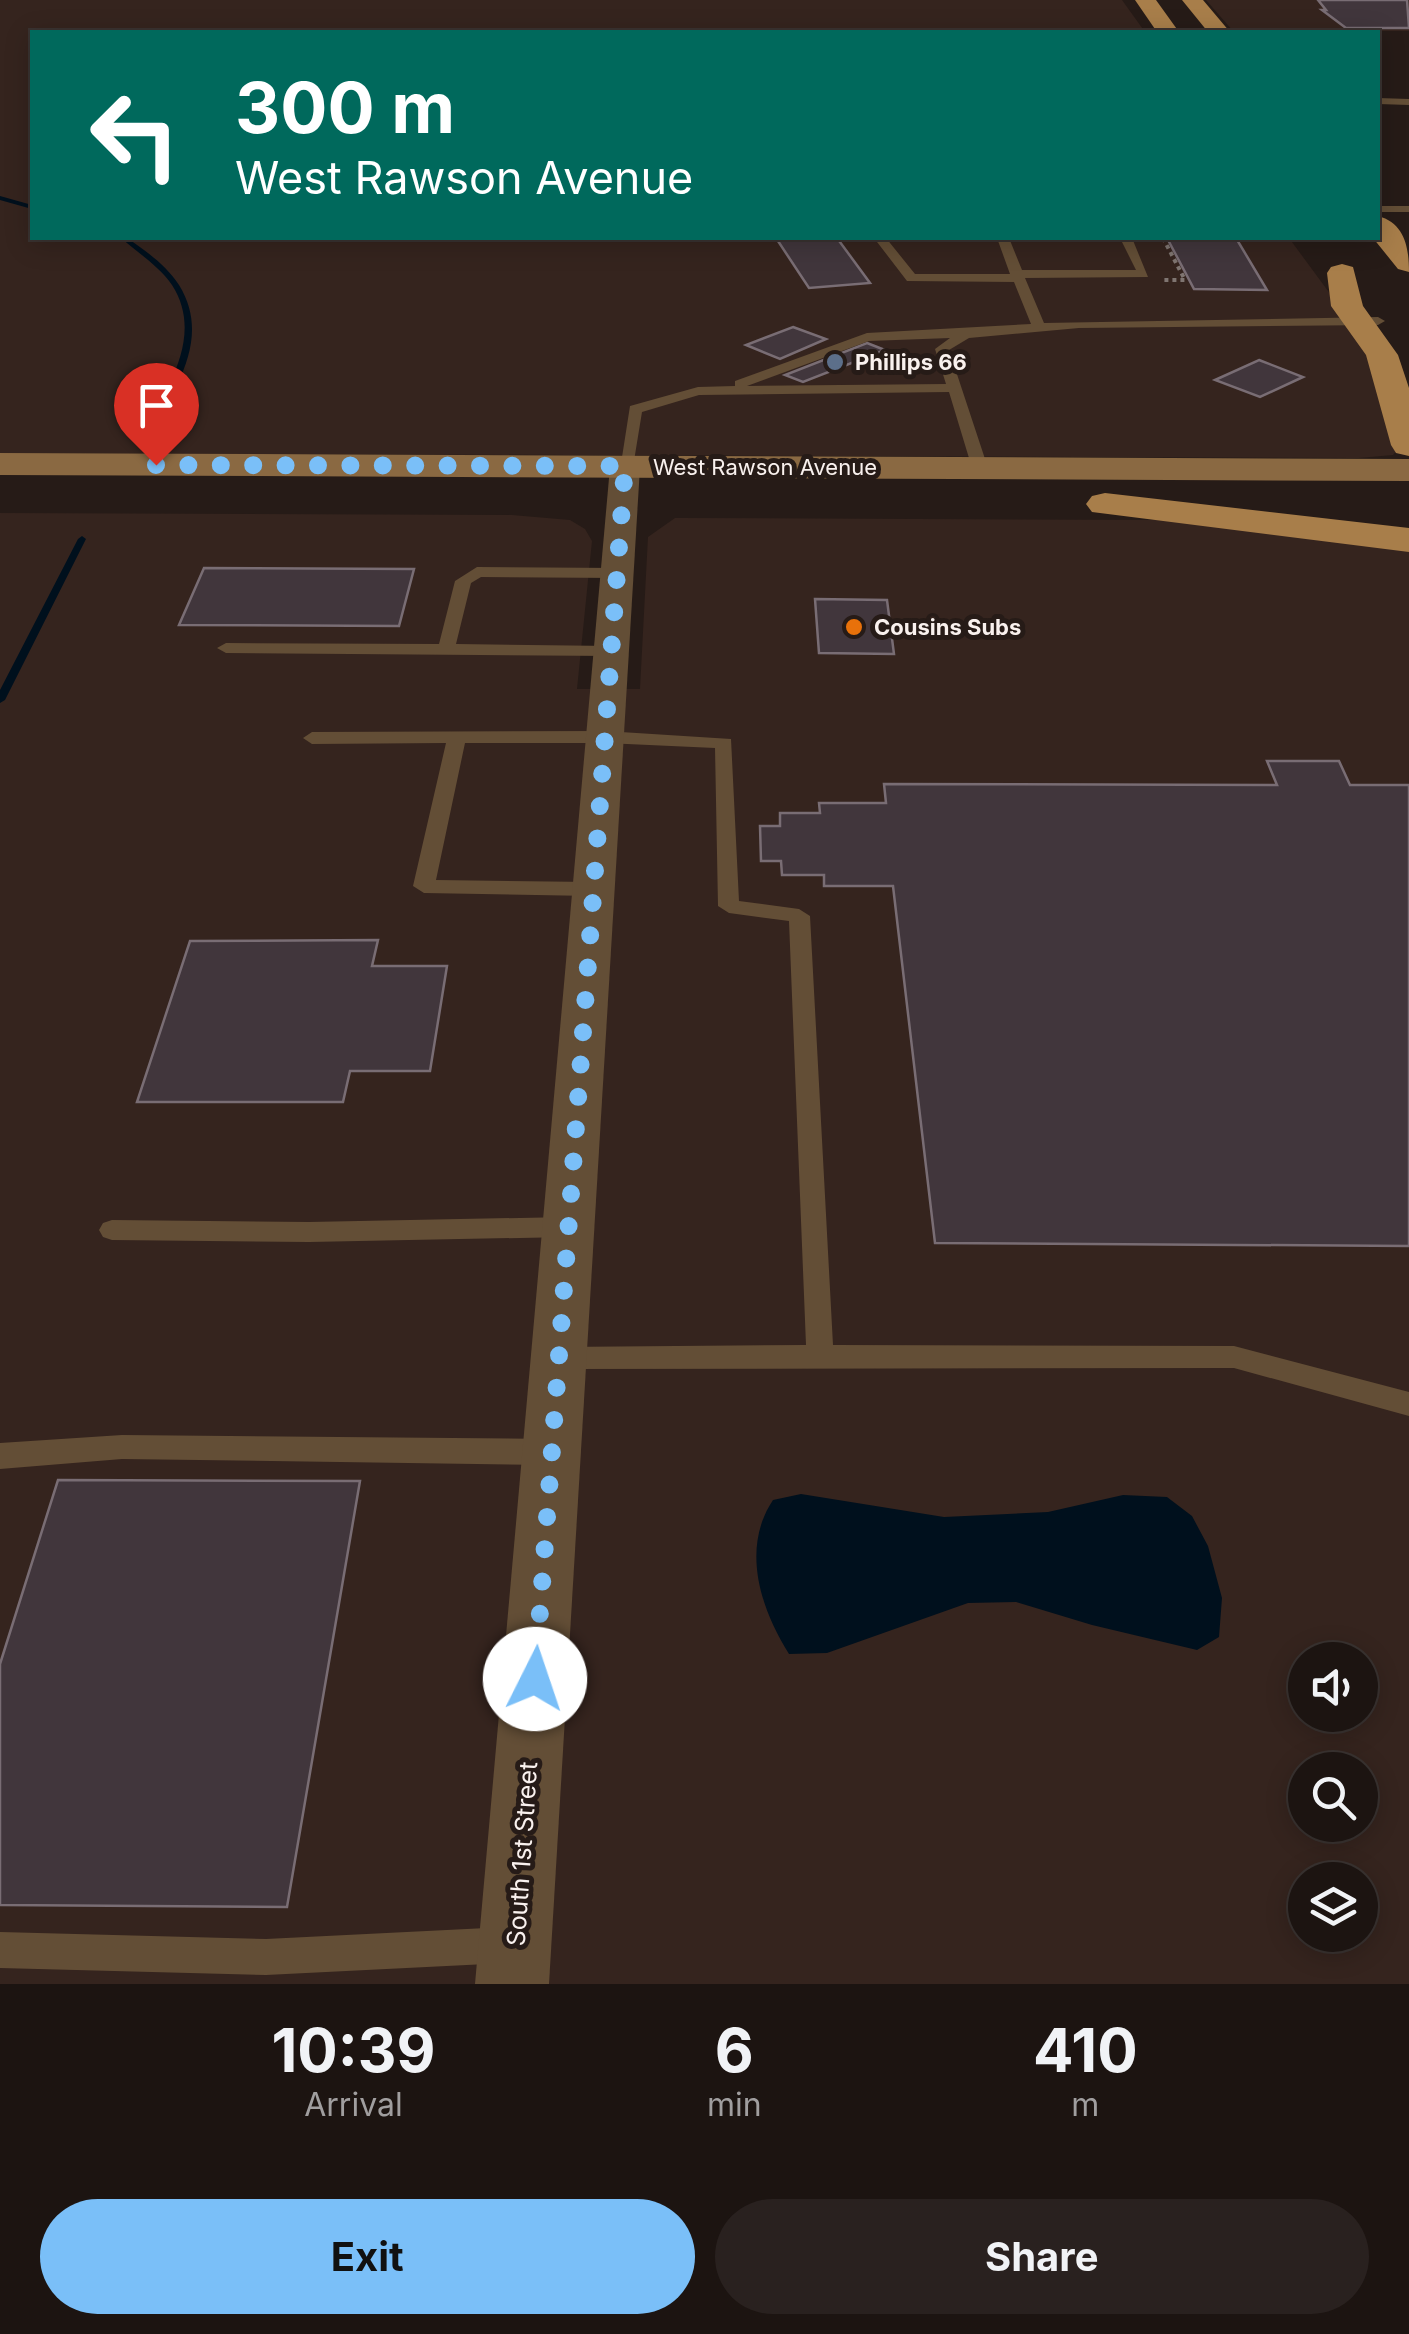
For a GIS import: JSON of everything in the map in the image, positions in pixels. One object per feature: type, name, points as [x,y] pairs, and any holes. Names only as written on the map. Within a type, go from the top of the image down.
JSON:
[{"type":"main road","points":[[1145,0],[1167,30]]},
{"type":"main road","points":[[1192,0],[1217,30]]},
{"type":"main road","points":[[1380,227],[1409,263]]},
{"type":"main road","points":[[1381,322],[1347,306],[1342,273],[1322,245],[1381,322],[1409,364]]},
{"type":"main road","points":[[1381,322],[1382,355],[1405,457]]},
{"type":"main road","name":"West Rawson Avenue","points":[[0,464],[623,495],[980,468],[1405,457]]},
{"type":"main road","points":[[1066,504],[1409,505]]},
{"type":"main road","points":[[1105,504],[1409,540]]},
{"type":"street","name":"South 1st Street","points":[[514,1964],[623,495]]},
{"type":"lane","points":[[1380,101],[1409,102]]},
{"type":"lane","points":[[1380,209],[1409,209]]},
{"type":"lane","points":[[882,240],[911,278],[1144,274],[1127,240]]},
{"type":"lane","points":[[1005,240],[1038,328]]},
{"type":"lane","points":[[722,390],[867,337],[1193,321],[1381,322]]},
{"type":"lane","points":[[966,334],[942,349],[980,468]]},
{"type":"lane","points":[[623,495],[635,409],[698,390],[954,388]]},
{"type":"lane","points":[[446,650],[464,581],[477,572],[618,573]]},
{"type":"lane","points":[[226,648],[612,651]]},
{"type":"lane","points":[[312,738],[606,737],[724,743],[729,906],[799,916],[820,1356]]},
{"type":"lane","points":[[457,738],[424,886],[591,889]]},
{"type":"lane","points":[[112,1230],[309,1232],[568,1227]]},
{"type":"lane","points":[[559,1358],[1234,1357],[1409,1404]]},
{"type":"lane","points":[[0,1456],[122,1447],[552,1452]]},
{"type":"lane","points":[[0,1950],[514,1964]]},
{"type":"shaded area","points":[[0,0],[1122,0],[1144,30],[30,30],[30,240],[1290,240],[1370,348],[1398,449],[1393,455],[1359,458],[0,453]]},
{"type":"shaded area","points":[[1206,0],[1409,0],[1409,31],[1232,30]]},
{"type":"shaded area","points":[[0,513],[512,515],[570,520],[585,529],[592,541],[577,689],[640,689],[648,537],[675,518],[1162,520],[1409,548],[1409,1984],[0,1984]]},
{"type":"water","points":[[801,1494],[944,1517],[1048,1512],[1123,1495],[1167,1497],[1192,1516],[1208,1546],[1222,1598],[1219,1637],[1197,1650],[1016,1602],[968,1603],[827,1653],[789,1654],[763,1598],[756,1558],[763,1519],[773,1500]]},
{"type":"building","points":[[1318,0],[1407,0],[1409,28],[1346,28],[1322,10],[1326,10]]},
{"type":"building","points":[[777,240],[838,240],[870,283],[809,288]]},
{"type":"building","points":[[1168,240],[1237,240],[1267,290],[1194,289]]},
{"type":"building","points":[[793,327],[826,339],[780,359],[746,345]]},
{"type":"building","name":"Phillips 66","points":[[867,343],[885,350],[803,382],[785,375]]},
{"type":"building","points":[[1259,360],[1303,377],[1260,397],[1215,380]]},
{"type":"building","points":[[204,568],[414,569],[399,626],[179,625]]},
{"type":"building","name":"Cousins Subs","points":[[815,599],[887,600],[894,654],[819,653]]},
{"type":"building","points":[[1267,761],[1339,761],[1350,785],[1409,785],[1409,1246],[935,1243],[893,886],[824,886],[824,875],[782,875],[781,861],[761,861],[760,826],[780,826],[780,813],[820,813],[819,803],[886,803],[884,784],[1277,785]]},
{"type":"building","points":[[378,940],[372,966],[447,966],[430,1071],[350,1071],[343,1102],[137,1102],[190,941]]},
{"type":"building","points":[[58,1480],[360,1481],[287,1907],[0,1905],[0,1664]]},
{"type":"waterway","points":[[0,198],[30,206]]},
{"type":"waterway","points":[[127,240],[174,283],[186,305],[190,328],[177,377],[144,436]]},
{"type":"waterway","points":[[0,700],[82,539]]},
{"type":"place","name":"Phillips 66","points":[[835,362]]},
{"type":"place","name":"Cousins Subs","points":[[854,627]]},
{"type":"route","points":[[156,465],[625,466],[535,1679]]}]
